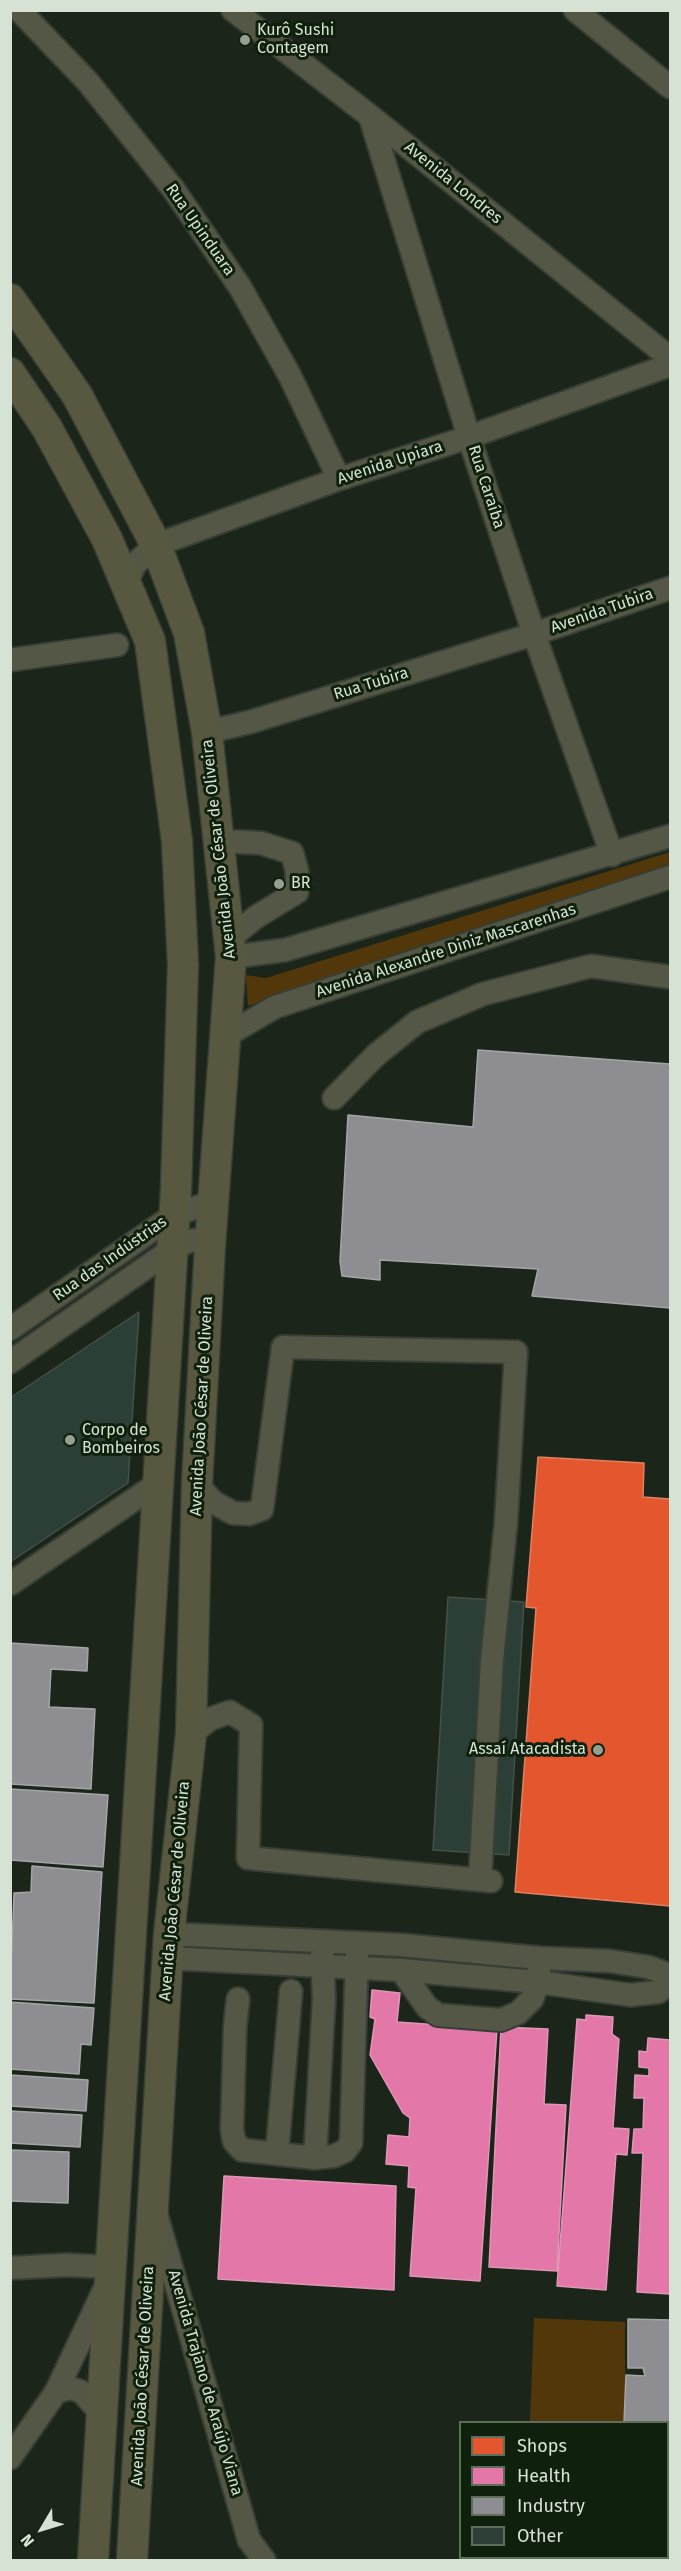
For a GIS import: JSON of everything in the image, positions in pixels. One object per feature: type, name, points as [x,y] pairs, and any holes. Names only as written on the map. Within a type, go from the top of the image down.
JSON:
[{"type":"main road","name":"Avenida João César de Oliveira","points":[[10,299],[77,395],[156,545],[189,633],[207,732],[230,948],[227,1035],[211,1238],[197,1484],[191,1734],[168,1946],[132,2560]]},
{"type":"main road","points":[[10,373],[47,428],[107,539],[150,640],[177,841],[183,965],[174,1215],[93,2560]]},
{"type":"main road","points":[[115,2192],[123,2204],[135,2208],[153,2203]]},
{"type":"street","name":"Rua Upinduara","points":[[19,10],[88,81],[174,190],[240,286],[290,376],[339,478]]},
{"type":"street","name":"Avenida Londres","points":[[233,10],[370,116],[670,358]]},
{"type":"street","points":[[575,10],[670,87]]},
{"type":"street","name":"Rua Caraíba","points":[[370,116],[469,437],[534,634],[612,855]]},
{"type":"street","name":"Avenida Upiara","points":[[126,584],[135,564],[156,545],[339,478],[469,437],[670,365]]},
{"type":"street","points":[[10,399],[47,428]]},
{"type":"street","name":"Avenida Tubira","points":[[534,634],[670,588]]},
{"type":"street","name":"Rua Tubira","points":[[207,732],[250,722],[534,634]]},
{"type":"street","points":[[10,660],[117,645]]},
{"type":"street","points":[[230,948],[285,950],[670,836]]},
{"type":"street","points":[[219,842],[261,843],[292,853],[297,871],[297,892],[256,917],[230,948]]},
{"type":"street","name":"Avenida Alexandre Diniz Mascarenhas","points":[[227,1035],[275,1006],[670,878]]},
{"type":"street","points":[[334,1098],[376,1055],[417,1022],[483,994],[591,966],[670,977]]},
{"type":"street","name":"Rua das Indústrias","points":[[10,1329],[174,1215],[215,1201]]},
{"type":"street","name":"Rua das Indústrias","points":[[10,1362],[171,1250],[189,1241],[211,1238]]},
{"type":"street","points":[[191,1734],[210,1719],[230,1712],[251,1725],[248,1858],[486,1881],[492,1660],[507,1522],[516,1352],[283,1347],[262,1509],[249,1514],[233,1514],[213,1502],[197,1484]]},
{"type":"street","points":[[10,1584],[157,1485]]},
{"type":"street","points":[[315,2158],[324,2000],[322,1941]]},
{"type":"street","points":[[357,1942],[539,1958],[609,1961],[648,1966],[664,1973],[670,1981],[658,1992],[630,1995],[538,1982],[401,1970],[322,1966],[168,1946],[357,1942]]},
{"type":"street","points":[[238,2000],[232,2119],[234,2141],[242,2150],[315,2158],[334,2156],[345,2151],[351,2143],[357,1942]]},
{"type":"street","points":[[401,1970],[422,2002],[438,2014],[501,2020],[518,2013],[532,1999],[538,1982],[539,1958]]},
{"type":"street","points":[[277,2153],[291,1990]]},
{"type":"street","name":"Avenida Trajano de Araújo Viana","points":[[153,2203],[248,2550],[264,2560]]},
{"type":"street","points":[[10,2268],[66,2265],[110,2272],[56,2392],[10,2458]]},
{"type":"street","points":[[56,2392],[70,2388],[82,2392],[102,2414]]},
{"type":"shaded area","points":[[670,852],[670,865],[248,1006],[246,975],[266,978]]},
{"type":"shaded area","points":[[534,2318],[625,2322],[625,2421],[530,2421]]},
{"type":"building: Shops","name":"Assaí Atacadista","points":[[538,1457],[644,1463],[643,1497],[670,1499],[670,1906],[515,1892],[536,1608],[526,1607]]},
{"type":"building: Health","points":[[372,1990],[400,1993],[397,2022],[497,2029],[480,2281],[410,2276],[416,2188],[408,2187],[409,2166],[386,2164],[388,2135],[409,2137],[410,2118],[403,2113],[370,2055],[375,2019],[370,2017]]},
{"type":"building: Health","points":[[586,2015],[613,2017],[612,2034],[619,2039],[613,2128],[629,2129],[627,2155],[616,2154],[606,2290],[557,2286],[577,2019],[586,2020]]},
{"type":"building: Health","points":[[501,2027],[548,2029],[544,2104],[566,2105],[557,2271],[489,2267]]},
{"type":"building: Health","points":[[648,2038],[670,2040],[670,2294],[637,2292],[643,2153],[632,2153],[634,2129],[643,2129],[644,2098],[634,2098],[635,2075],[649,2076],[649,2068],[639,2067],[639,2051],[647,2052]]},
{"type":"building: Health","points":[[224,2176],[396,2186],[394,2290],[218,2279]]},
{"type":"building: Industry","points":[[478,1050],[670,1064],[670,1308],[532,1296],[538,1269],[380,1260],[380,1280],[342,1276],[340,1261],[348,1115],[473,1127]]},
{"type":"building: Industry","points":[[10,1643],[88,1648],[87,1671],[51,1669],[49,1707],[95,1709],[91,1789],[10,1784]]},
{"type":"building: Industry","points":[[10,1789],[108,1795],[103,1867],[10,1860]]},
{"type":"building: Industry","points":[[32,1866],[102,1872],[94,2003],[10,1999],[14,1893],[31,1892]]},
{"type":"building: Industry","points":[[10,2002],[94,2008],[91,2045],[81,2044],[79,2074],[10,2069]]},
{"type":"building: Industry","points":[[10,2075],[88,2080],[86,2111],[10,2106]]},
{"type":"building: Industry","points":[[10,2111],[82,2115],[80,2147],[10,2143]]},
{"type":"building: Industry","points":[[10,2150],[69,2152],[68,2203],[10,2201]]},
{"type":"building: Industry","points":[[628,2319],[670,2320],[670,2560],[641,2560],[669,2559],[669,2421],[624,2421],[626,2375],[645,2376],[643,2368],[628,2368]]},
{"type":"building: Other","name":"Corpo de Bombeiros","points":[[139,1312],[128,1483],[10,1562],[10,1398]]},
{"type":"building: Other","points":[[448,1597],[524,1602],[509,1855],[433,1850]]},
{"type":"place","name":"Kurô Sushi Contagem","points":[[245,40]]},
{"type":"place","name":"BR","points":[[279,884]]},
{"type":"place","name":"Corpo de Bombeiros","points":[[70,1440]]},
{"type":"place","name":"Assaí Atacadista","points":[[598,1750]]}]
